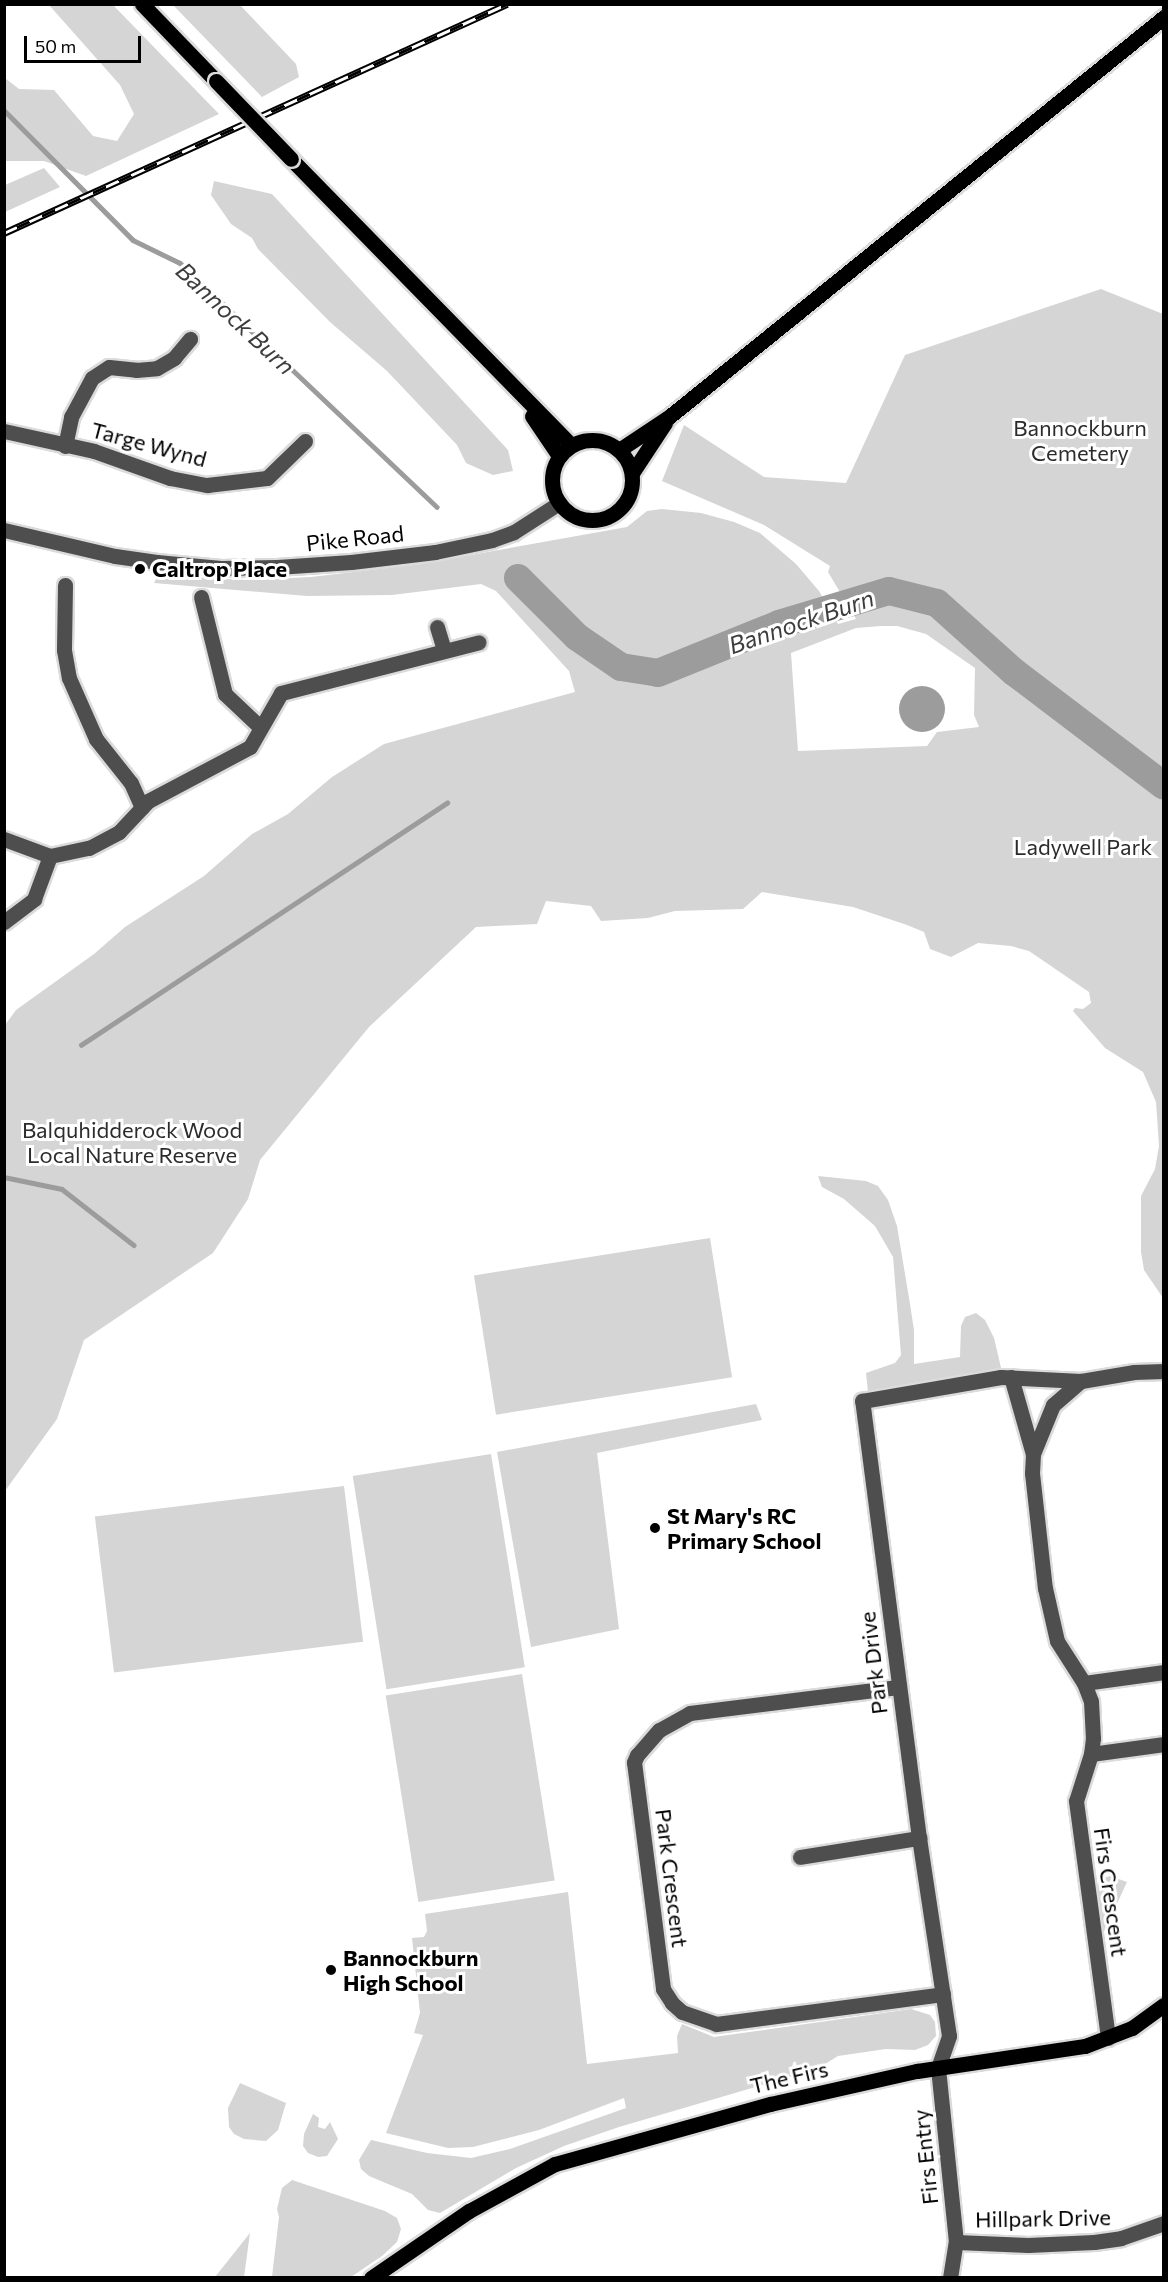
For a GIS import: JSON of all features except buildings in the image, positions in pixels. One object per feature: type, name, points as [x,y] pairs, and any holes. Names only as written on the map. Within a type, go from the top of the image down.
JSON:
[{"type":"main road","points":[[142,4],[517,393],[571,445]]},
{"type":"main road","points":[[619,450],[670,416],[1164,17]]},
{"type":"main road","points":[[517,393],[559,456]]},
{"type":"main road","points":[[632,473],[670,416]]},
{"type":"main road","points":[[596,439],[619,450],[627,460],[632,473],[631,490],[625,502],[616,512],[605,518],[579,518],[559,503],[551,480],[559,456],[571,445],[583,440],[596,439]]},
{"type":"main road","name":"The Firs","points":[[371,2277],[469,2211],[555,2164],[770,2104],[938,2068],[1085,2046],[1132,2028],[1164,2005]]},
{"type":"street","points":[[65,447],[71,417],[92,378],[109,367],[136,370],[157,368],[174,358],[190,339]]},
{"type":"street","name":"Targe Wynd","points":[[4,431],[65,447],[94,451],[170,478],[207,485],[267,478],[305,441]]},
{"type":"street","name":"Pike Road","points":[[4,530],[116,556],[157,562],[221,568],[277,567],[414,555],[492,540],[514,532],[559,503]]},
{"type":"street","points":[[65,585],[64,650],[69,678],[96,739],[131,783],[142,808]]},
{"type":"street","points":[[201,597],[225,694],[260,727]]},
{"type":"street","points":[[437,627],[444,650]]},
{"type":"street","points":[[4,839],[50,856],[89,848],[119,832],[148,801],[250,747],[280,693],[479,642]]},
{"type":"street","points":[[4,922],[34,899],[50,856]]},
{"type":"street","points":[[1011,1377],[1082,1381],[1134,1372],[1164,1371]]},
{"type":"street","name":"Firs Crescent","points":[[1011,1377],[1033,1454],[1032,1473],[1045,1588],[1054,1631],[1057,1641],[1084,1683],[1091,1701],[1093,1723],[1090,1754],[1076,1801],[1108,2038]]},
{"type":"street","name":"Park Drive","points":[[938,2068],[949,2036],[898,1687],[862,1401],[1011,1377]]},
{"type":"street","name":"Firs Crescent","points":[[1033,1454],[1053,1406],[1082,1381]]},
{"type":"street","points":[[1084,1683],[1164,1672]]},
{"type":"street","name":"Park Crescent","points":[[898,1687],[690,1713],[659,1730],[637,1755],[634,1762],[663,1989],[672,2003],[682,2012],[716,2024],[943,1994]]},
{"type":"street","points":[[1090,1754],[1164,1744]]},
{"type":"street","points":[[800,1857],[919,1839]]},
{"type":"street","name":"Firs Entry","points":[[938,2068],[956,2242],[950,2277]]},
{"type":"street","name":"Hillpark Drive","points":[[956,2242],[1028,2245],[1094,2242],[1121,2238],[1163,2225]]},
{"type":"green space","points":[[49,5],[113,5],[219,114],[86,176],[44,161],[5,161],[5,78],[19,89],[54,90],[93,136],[117,141],[134,114],[120,85]]},
{"type":"green space","points":[[173,5],[240,5],[296,64],[299,77],[262,97]]},
{"type":"green space","points":[[44,168],[60,187],[5,212],[5,185]]},
{"type":"green space","points":[[214,181],[272,194],[508,450],[513,471],[493,475],[466,463],[457,445],[387,371],[330,322],[258,249],[252,238],[231,224],[211,195]]},
{"type":"green space","points":[[1101,289],[1163,314],[1163,1298],[1144,1270],[1141,1252],[1141,1196],[1155,1169],[1159,1146],[1156,1102],[1143,1072],[1105,1048],[1073,1011],[1075,1008],[1083,1009],[1091,1003],[1089,992],[1029,951],[1011,946],[978,943],[951,957],[930,949],[924,932],[907,925],[853,907],[762,892],[743,909],[675,911],[648,918],[601,921],[591,906],[546,901],[537,924],[476,927],[369,1027],[260,1160],[248,1199],[213,1253],[84,1340],[57,1419],[5,1491],[5,1025],[16,1010],[94,954],[125,927],[204,876],[252,834],[288,814],[332,777],[384,744],[575,692],[569,671],[496,591],[481,584],[392,595],[307,596],[154,583],[156,579],[197,577],[247,580],[311,577],[421,564],[627,527],[647,511],[662,509],[701,513],[734,522],[760,533],[796,564],[819,591],[838,624],[856,619],[828,572],[830,566],[764,525],[662,481],[684,425],[764,477],[846,483],[905,355]],"holes":[[[897,626],[926,634],[975,668],[974,715],[979,727],[937,732],[927,746],[798,751],[791,653],[856,628]]]},
{"type":"green space","points":[[818,1176],[866,1181],[878,1186],[888,1200],[897,1226],[910,1304],[914,1330],[914,1364],[960,1357],[961,1326],[965,1317],[976,1313],[985,1320],[994,1338],[1002,1372],[868,1392],[866,1373],[895,1363],[901,1355],[893,1257],[875,1226],[844,1199],[822,1187]]},
{"type":"green space","points":[[710,1238],[732,1377],[496,1415],[474,1275]]},
{"type":"green space","points":[[756,1404],[762,1420],[597,1453],[619,1629],[531,1647],[497,1452]]},
{"type":"green space","points":[[491,1454],[525,1667],[387,1689],[353,1476]]},
{"type":"green space","points":[[344,1486],[363,1642],[114,1672],[95,1517]]},
{"type":"green space","points":[[522,1674],[555,1880],[418,1902],[386,1696]]},
{"type":"green space","points":[[1110,1876],[1127,1882],[1101,1938],[1095,1889],[1101,1879]]},
{"type":"green space","points":[[568,1892],[587,2064],[678,2053],[677,2036],[682,2024],[714,2037],[911,2009],[930,2015],[935,2022],[936,2036],[928,2045],[915,2050],[886,2049],[838,2056],[817,2069],[619,2127],[564,2146],[516,2168],[440,2213],[428,2210],[412,2194],[369,2176],[361,2169],[359,2160],[371,2140],[427,2153],[471,2158],[510,2149],[626,2108],[624,2098],[539,2130],[473,2147],[448,2148],[386,2133],[423,2035],[414,2033],[420,2013],[412,1938],[424,1937],[427,1931],[425,1914]]},
{"type":"green space","points":[[240,2083],[286,2103],[278,2130],[266,2141],[244,2139],[234,2134],[229,2127],[228,2108]]},
{"type":"green space","points":[[313,2114],[319,2118],[318,2127],[325,2129],[330,2122],[338,2139],[327,2156],[318,2157],[308,2153],[303,2146],[304,2134]]},
{"type":"green space","points":[[292,2180],[385,2211],[397,2218],[401,2229],[397,2242],[382,2256],[351,2277],[272,2277],[279,2217],[277,2209],[282,2188]]},
{"type":"green space","points":[[250,2233],[244,2277],[215,2277]]},
{"type":"shaded area","points":[[922,686],[938,693],[945,709],[938,725],[922,732],[906,725],[899,709],[906,693]]},
{"type":"waterway","name":"Bannock Burn","points":[[4,110],[133,240],[180,263],[437,507]]},
{"type":"waterway","name":"Bannock Burn","points":[[518,578],[577,637],[621,667],[658,673],[779,624],[889,591],[937,603],[1014,672],[1164,786]]},
{"type":"waterway","points":[[81,1045],[447,803]]},
{"type":"waterway","points":[[4,1177],[62,1189],[134,1245]]},
{"type":"railway","points":[[4,233],[507,4]]},
{"type":"place","name":"Caltrop Place","points":[[140,569]]},
{"type":"place","name":"St Mary's RC Primary School","points":[[655,1528]]},
{"type":"place","name":"Bannockburn High School","points":[[331,1970]]},
{"type":"park label","name":"Bannockburn Cemetery","points":[[1080,440]]},
{"type":"park label","name":"Ladywell Park","points":[[1083,847]]},
{"type":"park label","name":"Balquhidderock Wood Local Nature Reserve","points":[[132,1142]]}]
